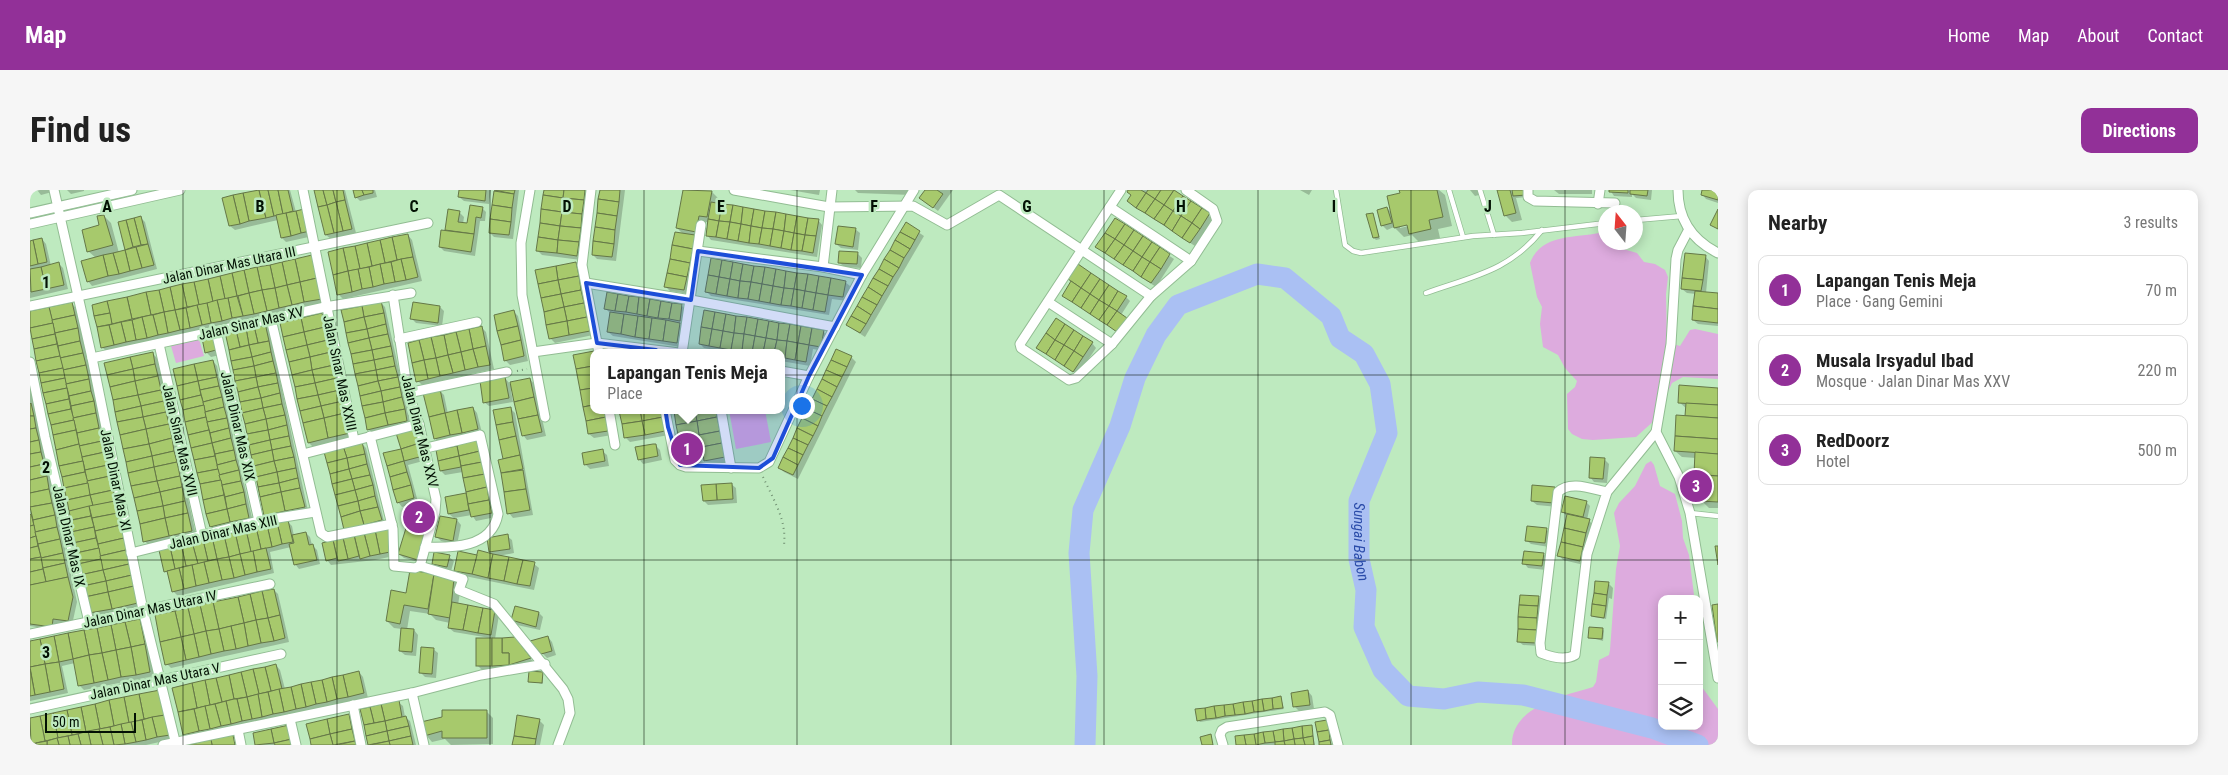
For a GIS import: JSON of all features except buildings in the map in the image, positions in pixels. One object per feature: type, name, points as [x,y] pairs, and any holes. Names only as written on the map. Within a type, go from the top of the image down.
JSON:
[{"type":"street","name":"Jalan Dinar Mas XI","points":[[54,190],[92,358],[143,610],[176,744]]},
{"type":"street","points":[[30,213],[132,190]]},
{"type":"street","points":[[30,224],[180,190]]},
{"type":"street","name":"Jalan Sinar Mas XXIII","points":[[303,190],[325,306],[354,440]]},
{"type":"street","points":[[530,190],[521,243],[522,295],[545,417]]},
{"type":"street","points":[[591,190],[582,264],[598,349]]},
{"type":"street","points":[[734,190],[829,207],[913,206],[949,225],[990,198],[999,195],[1151,296]]},
{"type":"street","points":[[822,267],[832,190]]},
{"type":"street","points":[[667,414],[675,460],[680,466],[686,468],[759,468],[773,458],[809,376],[862,275],[914,190]]},
{"type":"street","points":[[1121,190],[1020,344],[1021,348],[1069,380],[1076,378],[1112,344],[1151,296],[1191,261],[1216,221],[1217,217],[1213,208],[1186,190]]},
{"type":"street","points":[[1528,190],[1528,197],[1535,201],[1615,203]]},
{"type":"street","points":[[1598,204],[1600,190]]},
{"type":"street","points":[[1678,190],[1682,216],[1688,231],[1718,253]]},
{"type":"street","points":[[1110,207],[1191,261]]},
{"type":"street","name":"Jalan Dinar Mas Utara III","points":[[30,306],[428,223]]},
{"type":"street","points":[[681,349],[691,300],[701,225]]},
{"type":"street","points":[[1607,492],[1570,485],[1562,487],[1558,492],[1540,643],[1541,653],[1548,656],[1569,659],[1574,655],[1587,554],[1607,492],[1656,432],[1671,344],[1676,259],[1678,250],[1688,231]]},
{"type":"street","points":[[698,251],[822,267],[862,275]]},
{"type":"street","points":[[586,283],[691,300],[835,327]]},
{"type":"street","name":"Jalan Sinar Mas XV","points":[[92,358],[325,306],[412,293]]},
{"type":"street","name":"Jalan Dinar Mas XXV","points":[[393,296],[408,393],[420,424],[436,499],[420,566]]},
{"type":"street","points":[[1048,302],[1112,344]]},
{"type":"street","points":[[271,319],[321,533],[327,537],[392,524]]},
{"type":"street","points":[[400,339],[476,322]]},
{"type":"street","name":"Jalan Dinar Mas XIX","points":[[216,331],[259,522]]},
{"type":"street","points":[[533,352],[597,343],[641,349]]},
{"type":"street","name":"Jalan Sinar Mas XVII","points":[[159,344],[202,535]]},
{"type":"street","name":"Jalan Dinar Mas IX","points":[[30,362],[45,437],[88,622]]},
{"type":"street","points":[[408,393],[507,372]]},
{"type":"street","points":[[785,372],[809,376]]},
{"type":"street","points":[[610,414],[615,445]]},
{"type":"street","points":[[722,414],[731,468]]},
{"type":"street","points":[[303,454],[420,424]]},
{"type":"street","points":[[1656,432],[1679,477],[1690,513],[1718,678]]},
{"type":"street","points":[[370,436],[392,524],[395,543],[394,566],[416,568],[420,566],[463,579],[459,590],[494,604],[545,664],[568,699],[570,714],[558,745]]},
{"type":"street","points":[[425,547],[456,548],[475,542],[495,525],[498,514],[480,436],[426,448]]},
{"type":"street","name":"Jalan Dinar Mas XIII","points":[[131,553],[259,522],[315,512]]},
{"type":"street","name":"Jalan Dinar Mas Utara IV","points":[[30,634],[270,584]]},
{"type":"street","name":"Jalan Dinar Mas Utara V","points":[[30,709],[280,654]]},
{"type":"street","points":[[163,745],[176,744],[412,693],[481,675],[545,664]]},
{"type":"street","points":[[412,693],[424,745]]},
{"type":"street","points":[[353,705],[360,745]]},
{"type":"street","points":[[1223,745],[1220,735],[1222,730],[1228,727],[1325,712],[1330,715],[1338,745]]},
{"type":"street","points":[[290,719],[296,745]]},
{"type":"street","points":[[238,730],[241,745]]},
{"type":"lane","points":[[1336,190],[1345,245],[1356,253],[1463,237],[1598,224]]},
{"type":"lane","points":[[1449,190],[1463,237]]},
{"type":"lane","points":[[1480,190],[1494,235]]},
{"type":"lane","points":[[1643,219],[1682,216]]},
{"type":"lane","points":[[1426,293],[1499,267],[1528,248],[1542,230]]},
{"type":"lane","points":[[1690,513],[1718,516]]},
{"type":"path","points":[[507,372],[536,366]]},
{"type":"path","points":[[759,468],[783,520],[784,545]]},
{"type":"highlighted area","points":[[698,251],[862,275],[809,376],[773,458],[759,468],[680,465],[668,427],[656,350],[597,343],[586,283],[691,300]]},
{"type":"shaded area","points":[[1598,233],[1598,250],[1626,250],[1637,253],[1644,262],[1655,264],[1665,270],[1668,277],[1666,294],[1667,342],[1680,346],[1690,330],[1695,329],[1718,334],[1718,379],[1683,377],[1672,383],[1656,419],[1636,437],[1582,439],[1572,434],[1568,429],[1567,394],[1575,387],[1577,381],[1565,368],[1558,355],[1543,347],[1540,324],[1542,307],[1537,297],[1530,263],[1542,247],[1550,242]]},
{"type":"shaded area","points":[[199,339],[204,356],[176,363],[171,346]]},
{"type":"shaded area","points":[[730,414],[766,414],[771,442],[736,449]]},
{"type":"shaded area","points":[[1651,461],[1660,486],[1675,494],[1682,521],[1683,538],[1689,555],[1694,595],[1658,595],[1658,730],[1703,730],[1703,688],[1718,709],[1718,745],[1512,745],[1514,732],[1520,721],[1529,712],[1554,699],[1593,687],[1596,682],[1599,660],[1609,655],[1616,569],[1620,546],[1614,513],[1619,503],[1635,486],[1646,464]]},
{"type":"waterway","name":"Sungai Babon","points":[[1085,745],[1087,676],[1079,553],[1083,510],[1120,426],[1135,378],[1156,335],[1178,305],[1257,274],[1285,278],[1331,316],[1340,338],[1364,354],[1380,384],[1387,433],[1359,501],[1359,559],[1366,590],[1364,627],[1383,670],[1408,696],[1444,699],[1478,692],[1523,695],[1652,728],[1698,745]]},
{"type":"place","name":"Lapangan Tenis Meja","points":[[687,449]]},
{"type":"place","name":"RedDoorz","points":[[1696,486]]},
{"type":"place","name":"Musala Irsyadul Ibad","points":[[419,517]]}]
